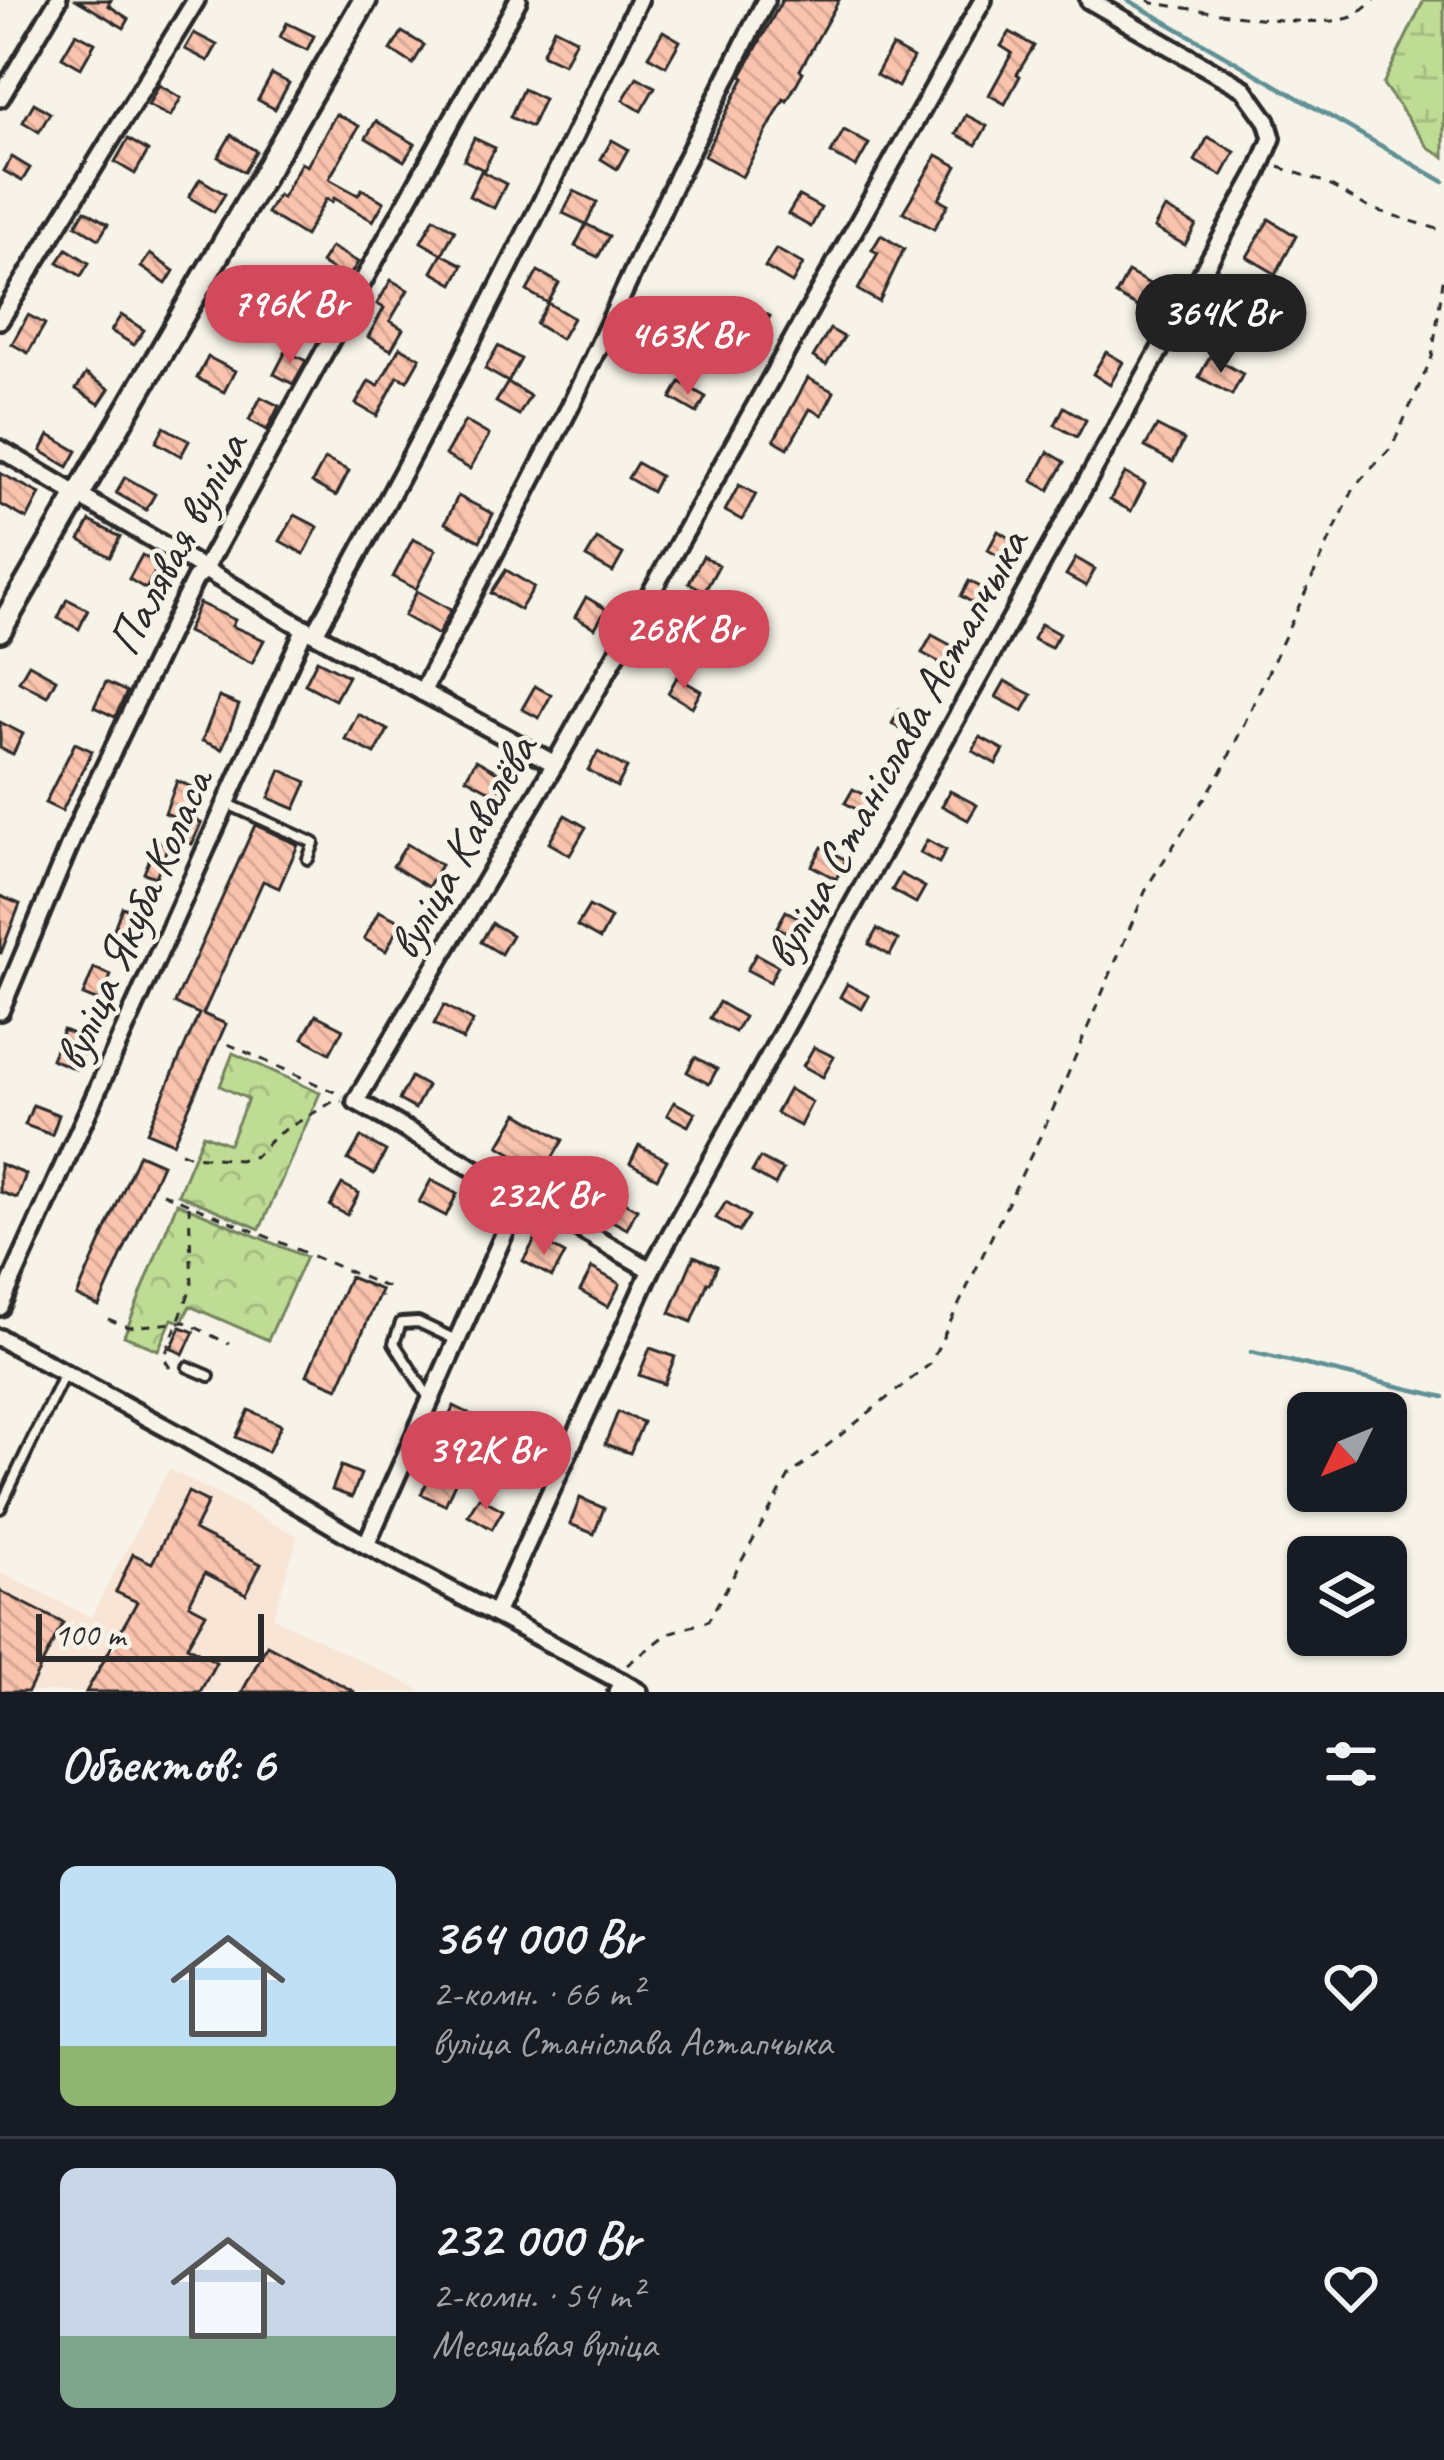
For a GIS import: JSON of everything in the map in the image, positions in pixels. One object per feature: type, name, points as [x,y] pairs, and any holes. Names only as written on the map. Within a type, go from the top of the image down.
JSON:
[{"type":"street","points":[[0,98],[58,0]]},
{"type":"street","points":[[0,320],[196,0]]},
{"type":"street","name":"Палявая вуліца","points":[[0,1011],[86,806],[184,599],[518,0]]},
{"type":"street","name":"вуліца Якуба Коласа","points":[[0,1307],[226,804],[310,631],[418,448],[639,0]]},
{"type":"street","points":[[422,692],[570,407],[766,0]]},
{"type":"street","name":"вуліца Кавалёва","points":[[356,1101],[555,764],[983,0]]},
{"type":"street","points":[[1089,0],[1244,89],[1267,121],[1272,138],[1263,161]]},
{"type":"street","points":[[0,630],[358,2]]},
{"type":"street","name":"вуліца Станіслава Астапчыка","points":[[495,1614],[651,1270],[1263,161]]},
{"type":"street","points":[[0,449],[310,631],[555,764]]},
{"type":"street","points":[[356,1101],[651,1270]]},
{"type":"street","points":[[366,1545],[521,1196]]},
{"type":"street","points":[[0,1338],[183,1437],[366,1545],[639,1692]]},
{"type":"lane","points":[[226,804],[314,843],[308,859]]},
{"type":"lane","points":[[429,1400],[394,1343],[401,1323],[418,1322],[456,1340]]},
{"type":"lane","points":[[188,1367],[209,1376]]},
{"type":"lane","points":[[0,1508],[65,1372]]},
{"type":"path","points":[[1148,0],[1304,21],[1351,17],[1375,0]]},
{"type":"path","points":[[1263,161],[1324,182],[1369,208],[1444,231]]},
{"type":"path","points":[[617,1684],[669,1633],[708,1621],[789,1476],[930,1364],[1051,1114],[1148,885],[1222,771],[1355,486],[1392,447],[1432,357],[1444,274]]},
{"type":"path","points":[[228,1044],[356,1101]]},
{"type":"path","points":[[181,1152],[214,1159],[256,1156],[276,1136],[334,1101],[356,1101]]},
{"type":"path","points":[[163,1193],[386,1287],[382,1297]]},
{"type":"path","points":[[170,1368],[164,1358],[192,1286],[189,1204]]},
{"type":"path","points":[[108,1319],[128,1327],[185,1322],[229,1343]]},
{"type":"shaded area","points":[[169,1469],[298,1536],[273,1617],[424,1692],[0,1692],[0,1572],[91,1617]]},
{"type":"green space","points":[[1424,0],[1444,0],[1444,157],[1428,147],[1383,84]]},
{"type":"green space","points":[[233,1053],[320,1093],[260,1229],[178,1194],[203,1134],[229,1144],[248,1099],[220,1086]]},
{"type":"green space","points":[[177,1203],[306,1257],[268,1340],[190,1306],[182,1322],[172,1319],[158,1350],[124,1336]]},
{"type":"building","points":[[77,0],[111,0],[108,5],[129,19],[124,28]]},
{"type":"building","points":[[782,0],[839,0],[742,177],[704,156]]},
{"type":"building","points":[[287,23],[314,36],[307,50],[280,37]]},
{"type":"building","points":[[554,28],[576,39],[564,64],[542,54]]},
{"type":"building","points":[[663,31],[680,41],[666,66],[648,56]]},
{"type":"building","points":[[402,32],[424,45],[413,64],[391,50]]},
{"type":"building","points":[[1010,32],[1034,46],[1005,104],[989,95],[1012,53],[1001,46]]},
{"type":"building","points":[[76,33],[95,43],[81,68],[62,57]]},
{"type":"building","points":[[194,33],[217,45],[208,61],[185,49]]},
{"type":"building","points":[[892,46],[913,58],[898,87],[876,75]]},
{"type":"building","points":[[272,74],[289,83],[275,109],[258,100]]},
{"type":"building","points":[[637,77],[655,87],[641,111],[623,100]]},
{"type":"building","points":[[159,85],[181,98],[170,117],[148,105]]},
{"type":"building","points":[[523,89],[544,99],[531,127],[510,117]]},
{"type":"building","points":[[34,103],[50,113],[39,132],[23,122]]},
{"type":"building","points":[[336,114],[359,126],[329,179],[384,202],[373,221],[334,198],[332,202],[326,199],[305,236],[267,213],[278,195],[282,198],[301,163],[307,166]]},
{"type":"building","points":[[966,115],[987,126],[976,145],[956,134]]},
{"type":"building","points":[[376,121],[415,144],[404,161],[366,138]]},
{"type":"building","points":[[844,130],[869,144],[856,167],[831,153]]},
{"type":"building","points":[[231,135],[256,151],[244,172],[218,157]]},
{"type":"building","points":[[1208,137],[1235,152],[1222,176],[1195,161]]},
{"type":"building","points":[[474,138],[495,148],[484,170],[464,160]]},
{"type":"building","points":[[128,139],[148,151],[135,174],[115,162]]},
{"type":"building","points":[[612,140],[628,149],[617,169],[601,159]]},
{"type":"building","points":[[937,155],[957,166],[939,199],[948,204],[934,229],[903,212]]},
{"type":"building","points":[[12,157],[30,168],[22,181],[4,171]]},
{"type":"building","points":[[481,171],[506,184],[494,208],[469,196]]},
{"type":"building","points":[[200,179],[225,194],[214,212],[189,197]]},
{"type":"building","points":[[574,191],[597,202],[586,224],[563,213]]},
{"type":"building","points":[[799,196],[821,208],[811,227],[788,214]]},
{"type":"building","points":[[1165,208],[1196,225],[1185,245],[1154,228]]},
{"type":"building","points":[[85,210],[108,224],[99,239],[76,225]]},
{"type":"building","points":[[434,218],[455,230],[442,254],[421,242]]},
{"type":"building","points":[[1269,219],[1296,236],[1276,274],[1247,257]]},
{"type":"building","points":[[586,224],[609,236],[598,257],[575,246]]},
{"type":"building","points":[[881,235],[904,249],[879,302],[858,290],[878,253],[872,250]]},
{"type":"building","points":[[331,247],[358,262],[348,279],[321,263]]},
{"type":"building","points":[[67,249],[89,263],[81,276],[58,262]]},
{"type":"building","points":[[776,249],[803,264],[792,283],[765,267]]},
{"type":"building","points":[[150,254],[174,271],[166,284],[141,267]]},
{"type":"building","points":[[442,254],[463,265],[453,284],[432,272]]},
{"type":"building","points":[[538,271],[559,283],[548,303],[527,291]]},
{"type":"building","points":[[1128,272],[1157,288],[1145,311],[1116,295]]},
{"type":"building","points":[[240,273],[260,281],[239,333],[219,325]]},
{"type":"building","points":[[391,280],[408,290],[390,321],[403,329],[391,350],[368,337],[384,308],[377,304]]},
{"type":"building","points":[[313,292],[335,305],[323,327],[301,314]]},
{"type":"building","points":[[548,303],[573,318],[561,339],[536,324]]},
{"type":"building","points":[[751,306],[770,316],[757,339],[739,328]]},
{"type":"building","points":[[28,315],[45,324],[28,353],[12,344]]},
{"type":"building","points":[[121,315],[144,330],[134,345],[111,331]]},
{"type":"building","points":[[830,329],[844,337],[826,365],[813,357]]},
{"type":"building","points":[[498,346],[521,359],[508,382],[485,369]]},
{"type":"building","points":[[400,347],[420,358],[407,381],[398,376],[377,416],[356,404],[369,381],[378,386]]},
{"type":"building","points":[[286,351],[306,361],[293,384],[274,374]]},
{"type":"building","points":[[1106,352],[1123,362],[1110,385],[1093,374]]},
{"type":"building","points":[[1210,356],[1243,374],[1232,395],[1199,377]]},
{"type":"building","points":[[208,357],[235,371],[224,392],[197,378]]},
{"type":"building","points":[[86,374],[109,389],[99,404],[76,389]]},
{"type":"building","points":[[808,378],[834,392],[822,415],[810,409],[788,448],[774,440]]},
{"type":"building","points":[[508,382],[530,396],[519,415],[496,402]]},
{"type":"building","points":[[680,382],[706,397],[697,413],[671,398]]},
{"type":"building","points":[[261,397],[279,406],[267,430],[249,420]]},
{"type":"building","points":[[1064,407],[1086,420],[1077,437],[1055,425]]},
{"type":"building","points":[[465,421],[489,435],[470,469],[445,455]]},
{"type":"building","points":[[1157,426],[1184,440],[1173,462],[1145,447]]},
{"type":"building","points":[[164,427],[189,441],[181,456],[156,442]]},
{"type":"building","points":[[49,435],[77,451],[68,467],[41,451]]},
{"type":"building","points":[[1048,452],[1065,462],[1049,490],[1032,481]]},
{"type":"building","points":[[325,459],[349,471],[336,496],[312,483]]},
{"type":"building","points":[[637,463],[660,476],[652,492],[628,478]]},
{"type":"building","points":[[0,473],[40,494],[27,519],[0,504]]},
{"type":"building","points":[[1125,473],[1145,484],[1131,511],[1110,500]]},
{"type":"building","points":[[125,477],[155,494],[146,510],[116,493]]},
{"type":"building","points":[[739,485],[756,494],[742,520],[725,511]]},
{"type":"building","points":[[458,496],[493,514],[480,541],[445,523]]},
{"type":"building","points":[[295,515],[318,527],[304,554],[280,541]]},
{"type":"building","points":[[90,521],[120,537],[110,557],[80,540]]},
{"type":"building","points":[[998,531],[1018,543],[1008,562],[988,550]]},
{"type":"building","points":[[413,539],[436,550],[416,589],[393,577]]},
{"type":"building","points":[[597,539],[623,554],[613,572],[586,557]]},
{"type":"building","points":[[142,555],[159,564],[146,589],[129,579]]},
{"type":"building","points":[[703,556],[719,565],[705,591],[689,583]]},
{"type":"building","points":[[1076,558],[1095,569],[1086,586],[1066,575]]},
{"type":"building","points":[[506,570],[534,587],[520,610],[491,593]]},
{"type":"building","points":[[969,581],[990,592],[982,608],[961,596]]},
{"type":"building","points":[[417,591],[451,610],[438,635],[404,616]]},
{"type":"building","points":[[586,597],[606,609],[595,628],[575,617]]},
{"type":"building","points":[[67,599],[88,610],[79,629],[58,618]]},
{"type":"building","points":[[199,603],[235,620],[232,626],[264,640],[252,663],[187,632]]},
{"type":"building","points":[[1041,624],[1059,634],[1051,648],[1033,639]]},
{"type":"building","points":[[669,627],[689,638],[679,654],[660,643]]},
{"type":"building","points":[[932,635],[958,649],[948,667],[922,653]]},
{"type":"building","points":[[317,660],[348,676],[335,700],[305,684]]},
{"type":"building","points":[[29,664],[56,679],[47,696],[19,681]]},
{"type":"building","points":[[677,677],[701,691],[692,707],[668,693]]},
{"type":"building","points":[[1005,681],[1032,695],[1023,711],[996,697]]},
{"type":"building","points":[[106,682],[127,692],[115,717],[94,707]]},
{"type":"building","points":[[535,686],[551,695],[539,718],[522,709]]},
{"type":"building","points":[[219,697],[239,705],[222,749],[202,741]]},
{"type":"building","points":[[900,709],[923,722],[915,737],[892,724]]},
{"type":"building","points":[[358,714],[388,730],[375,754],[345,739]]},
{"type":"building","points":[[0,722],[23,734],[13,754],[0,748]]},
{"type":"building","points":[[980,737],[1004,750],[996,764],[973,751]]},
{"type":"building","points":[[75,743],[92,751],[62,811],[45,803]]},
{"type":"building","points":[[598,752],[627,768],[617,787],[588,770]]},
{"type":"building","points":[[476,760],[506,777],[496,794],[466,778]]},
{"type":"building","points":[[281,770],[307,782],[295,809],[269,798]]},
{"type":"building","points":[[177,781],[198,789],[187,816],[201,823],[192,844],[174,836],[180,819],[165,813]]},
{"type":"building","points":[[853,789],[875,801],[867,815],[845,803]]},
{"type":"building","points":[[950,791],[977,805],[968,820],[942,806]]},
{"type":"building","points":[[565,815],[586,827],[570,855],[549,843]]},
{"type":"building","points":[[255,825],[298,845],[279,888],[263,881],[203,1014],[226,1024],[173,1143],[147,1132],[199,1014],[175,1003]]},
{"type":"building","points":[[927,840],[946,850],[939,863],[920,853]]},
{"type":"building","points":[[157,841],[168,845],[156,877],[144,873]]},
{"type":"building","points":[[407,844],[441,865],[428,887],[393,866]]},
{"type":"building","points":[[822,847],[846,860],[836,879],[812,866]]},
{"type":"building","points":[[901,874],[925,887],[916,903],[892,890]]},
{"type":"building","points":[[0,896],[20,904],[1,953],[0,953]]},
{"type":"building","points":[[589,906],[611,918],[600,939],[577,926]]},
{"type":"building","points":[[122,907],[138,913],[129,935],[114,929]]},
{"type":"building","points":[[379,911],[401,922],[386,951],[364,939]]},
{"type":"building","points":[[786,911],[809,923],[800,939],[777,927]]},
{"type":"building","points":[[492,923],[512,935],[501,954],[481,942]]},
{"type":"building","points":[[877,929],[898,940],[890,955],[869,944]]},
{"type":"building","points":[[756,954],[778,966],[770,982],[747,970]]},
{"type":"building","points":[[94,968],[111,975],[101,1002],[83,995]]},
{"type":"building","points":[[847,984],[869,996],[862,1009],[840,997]]},
{"type":"building","points":[[719,1002],[744,1017],[735,1032],[710,1018]]},
{"type":"building","points":[[444,1005],[473,1021],[463,1040],[434,1024]]},
{"type":"building","points":[[316,1015],[343,1029],[330,1053],[303,1038]]},
{"type":"building","points":[[63,1030],[88,1040],[76,1069],[51,1059]]},
{"type":"building","points":[[814,1047],[834,1057],[823,1077],[803,1066]]},
{"type":"building","points":[[695,1057],[717,1069],[709,1084],[687,1072]]},
{"type":"building","points":[[411,1077],[427,1086],[415,1109],[399,1100]]},
{"type":"building","points":[[789,1089],[812,1102],[800,1126],[776,1113]]},
{"type":"building","points":[[674,1102],[695,1113],[688,1126],[667,1115]]},
{"type":"building","points":[[33,1105],[59,1115],[52,1135],[25,1125]]},
{"type":"building","points":[[518,1113],[563,1140],[544,1172],[499,1146]]},
{"type":"building","points":[[361,1137],[386,1151],[374,1174],[348,1160]]},
{"type":"building","points":[[639,1145],[667,1160],[657,1178],[630,1163]]},
{"type":"building","points":[[139,1154],[162,1164],[99,1306],[77,1296]]},
{"type":"building","points":[[760,1158],[783,1170],[775,1185],[752,1172]]},
{"type":"building","points":[[0,1164],[26,1174],[17,1198],[0,1192]]},
{"type":"building","points":[[431,1180],[457,1194],[446,1216],[419,1202]]},
{"type":"building","points":[[342,1184],[359,1193],[347,1215],[330,1206]]},
{"type":"building","points":[[605,1192],[637,1209],[627,1229],[594,1211]]},
{"type":"building","points":[[726,1202],[749,1216],[739,1232],[716,1218]]},
{"type":"building","points":[[536,1238],[565,1254],[552,1277],[523,1261]]},
{"type":"building","points":[[694,1256],[717,1266],[692,1322],[670,1313]]},
{"type":"building","points":[[592,1268],[620,1284],[608,1307],[580,1291]]},
{"type":"building","points":[[349,1277],[381,1290],[338,1388],[307,1375]]},
{"type":"building","points":[[181,1327],[194,1332],[183,1354],[171,1348]]},
{"type":"building","points":[[650,1348],[675,1357],[664,1384],[639,1375]]},
{"type":"building","points":[[454,1406],[480,1419],[471,1437],[445,1424]]},
{"type":"building","points":[[249,1410],[281,1425],[268,1452],[236,1437]]},
{"type":"building","points":[[618,1412],[643,1422],[630,1453],[605,1444]]},
{"type":"building","points":[[525,1432],[549,1446],[535,1471],[511,1457]]},
{"type":"building","points":[[341,1466],[361,1474],[352,1497],[332,1490]]},
{"type":"building","points":[[432,1472],[455,1483],[445,1505],[421,1494]]},
{"type":"building","points":[[188,1492],[208,1502],[194,1530],[261,1564],[246,1594],[205,1573],[189,1604],[206,1613],[187,1646],[216,1662],[200,1692],[86,1692],[137,1602],[116,1592],[133,1554],[152,1563]]},
{"type":"building","points":[[479,1497],[503,1510],[492,1529],[468,1515]]},
{"type":"building","points":[[580,1498],[604,1508],[594,1534],[570,1524]]},
{"type":"building","points":[[0,1591],[63,1623],[28,1692],[0,1692]]},
{"type":"building","points":[[267,1645],[355,1692],[242,1692]]},
{"type":"waterway","points":[[1128,0],[1444,182]]},
{"type":"waterway","points":[[1251,1352],[1444,1397]]}]
